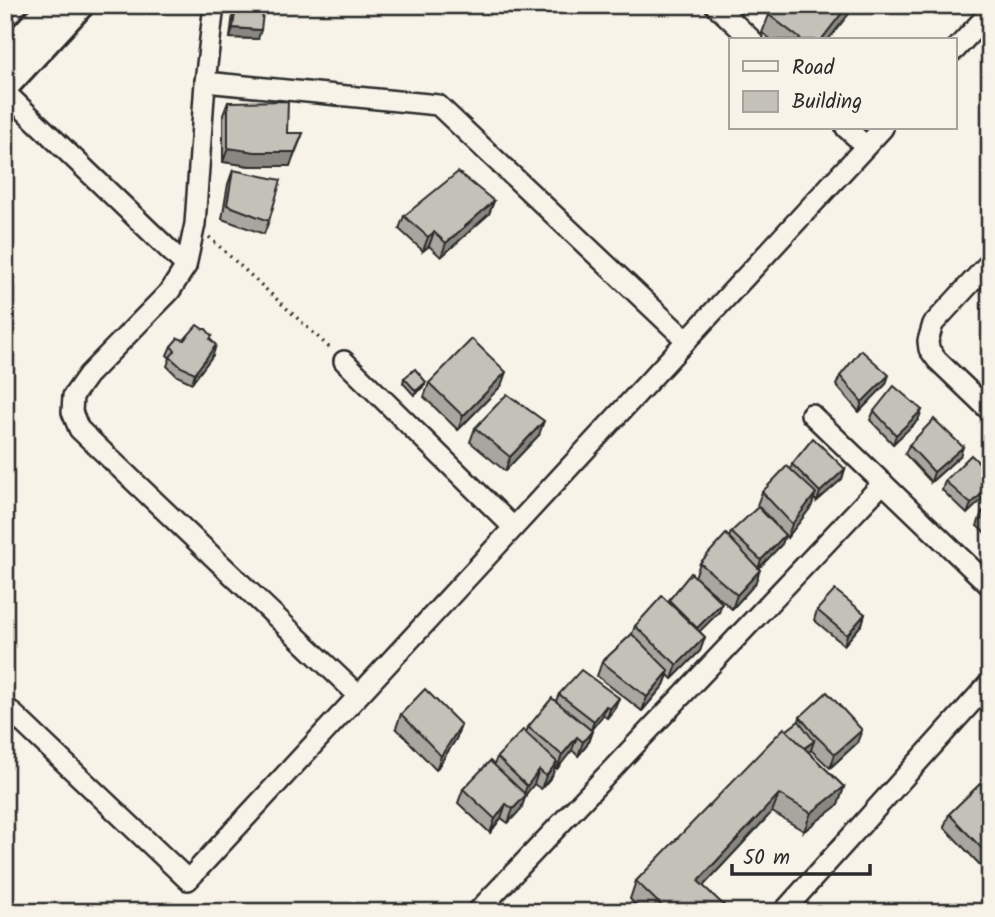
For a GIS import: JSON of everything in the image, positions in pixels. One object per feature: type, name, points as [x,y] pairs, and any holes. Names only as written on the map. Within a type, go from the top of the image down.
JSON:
[{"type":"street","points":[[5,56],[52,5]]},
{"type":"street","points":[[5,86],[80,5]]},
{"type":"street","points":[[214,5],[205,82],[195,224],[186,266],[170,291],[88,375],[73,396],[72,412],[79,429],[358,695]]},
{"type":"street","points":[[715,5],[750,38]]},
{"type":"street","points":[[956,49],[990,12]]},
{"type":"street","points":[[205,82],[438,105],[686,340]]},
{"type":"street","points":[[5,92],[186,266]]},
{"type":"street","points":[[848,130],[866,146]]},
{"type":"street","points":[[5,706],[188,880],[881,130]]},
{"type":"street","points":[[990,262],[933,324],[928,341],[929,349],[937,360],[990,411]]},
{"type":"street","points":[[344,361],[513,527]]},
{"type":"street","points":[[811,414],[990,586]]},
{"type":"street","points":[[477,912],[883,483]]},
{"type":"street","points":[[783,912],[990,682]]},
{"type":"path","points":[[195,224],[344,361]]},
{"type":"building","points":[[236,5],[264,5],[261,30],[233,28]]},
{"type":"building","points":[[776,5],[848,5],[823,38],[799,38],[769,15]]},
{"type":"building","points":[[288,101],[287,133],[303,133],[295,152],[255,152],[228,148],[228,102]]},
{"type":"building","points":[[233,170],[281,180],[269,221],[227,205]]},
{"type":"building","points":[[458,172],[494,201],[446,243],[434,232],[428,237],[404,216]]},
{"type":"building","points":[[197,325],[206,329],[216,345],[195,373],[181,367],[170,357],[175,351],[171,346],[178,338],[184,340]]},
{"type":"building","points":[[472,339],[506,372],[463,416],[429,383]]},
{"type":"building","points":[[861,350],[889,375],[862,402],[840,376]]},
{"type":"building","points":[[415,369],[426,382],[416,391],[404,378]]},
{"type":"building","points":[[894,386],[922,410],[896,435],[874,411]]},
{"type":"building","points":[[507,394],[544,421],[510,457],[475,428]]},
{"type":"building","points":[[934,419],[963,447],[934,472],[909,445]]},
{"type":"building","points":[[813,438],[845,469],[820,492],[792,464]]},
{"type":"building","points":[[971,455],[990,473],[990,486],[971,504],[945,481]]},
{"type":"building","points":[[787,466],[816,493],[792,524],[762,492]]},
{"type":"building","points":[[990,504],[990,519],[982,512]]},
{"type":"building","points":[[758,507],[785,535],[761,560],[731,532]]},
{"type":"building","points":[[726,534],[760,570],[737,595],[700,563]]},
{"type":"building","points":[[691,573],[722,603],[697,628],[669,600]]},
{"type":"building","points":[[835,590],[865,614],[847,635],[817,610]]},
{"type":"building","points":[[662,596],[705,637],[677,665],[635,626]]},
{"type":"building","points":[[632,634],[669,671],[647,697],[602,662]]},
{"type":"building","points":[[581,670],[619,698],[610,709],[606,706],[594,721],[559,694]]},
{"type":"building","points":[[425,689],[461,725],[441,756],[401,714]]},
{"type":"building","points":[[827,692],[862,730],[835,754],[800,717]]},
{"type":"building","points":[[552,698],[592,731],[583,742],[577,737],[562,755],[528,727]]},
{"type":"building","points":[[799,721],[814,741],[804,748],[786,731]]},
{"type":"building","points":[[784,728],[844,787],[811,813],[779,794],[698,881],[731,912],[668,912],[636,881]]},
{"type":"building","points":[[523,730],[557,762],[546,776],[539,770],[527,786],[497,757]]},
{"type":"building","points":[[490,761],[526,795],[513,809],[506,804],[495,819],[463,789]]},
{"type":"building","points":[[980,784],[990,794],[988,855],[949,814]]},
{"type":"building","points":[[635,904],[642,912],[627,912]]}]
